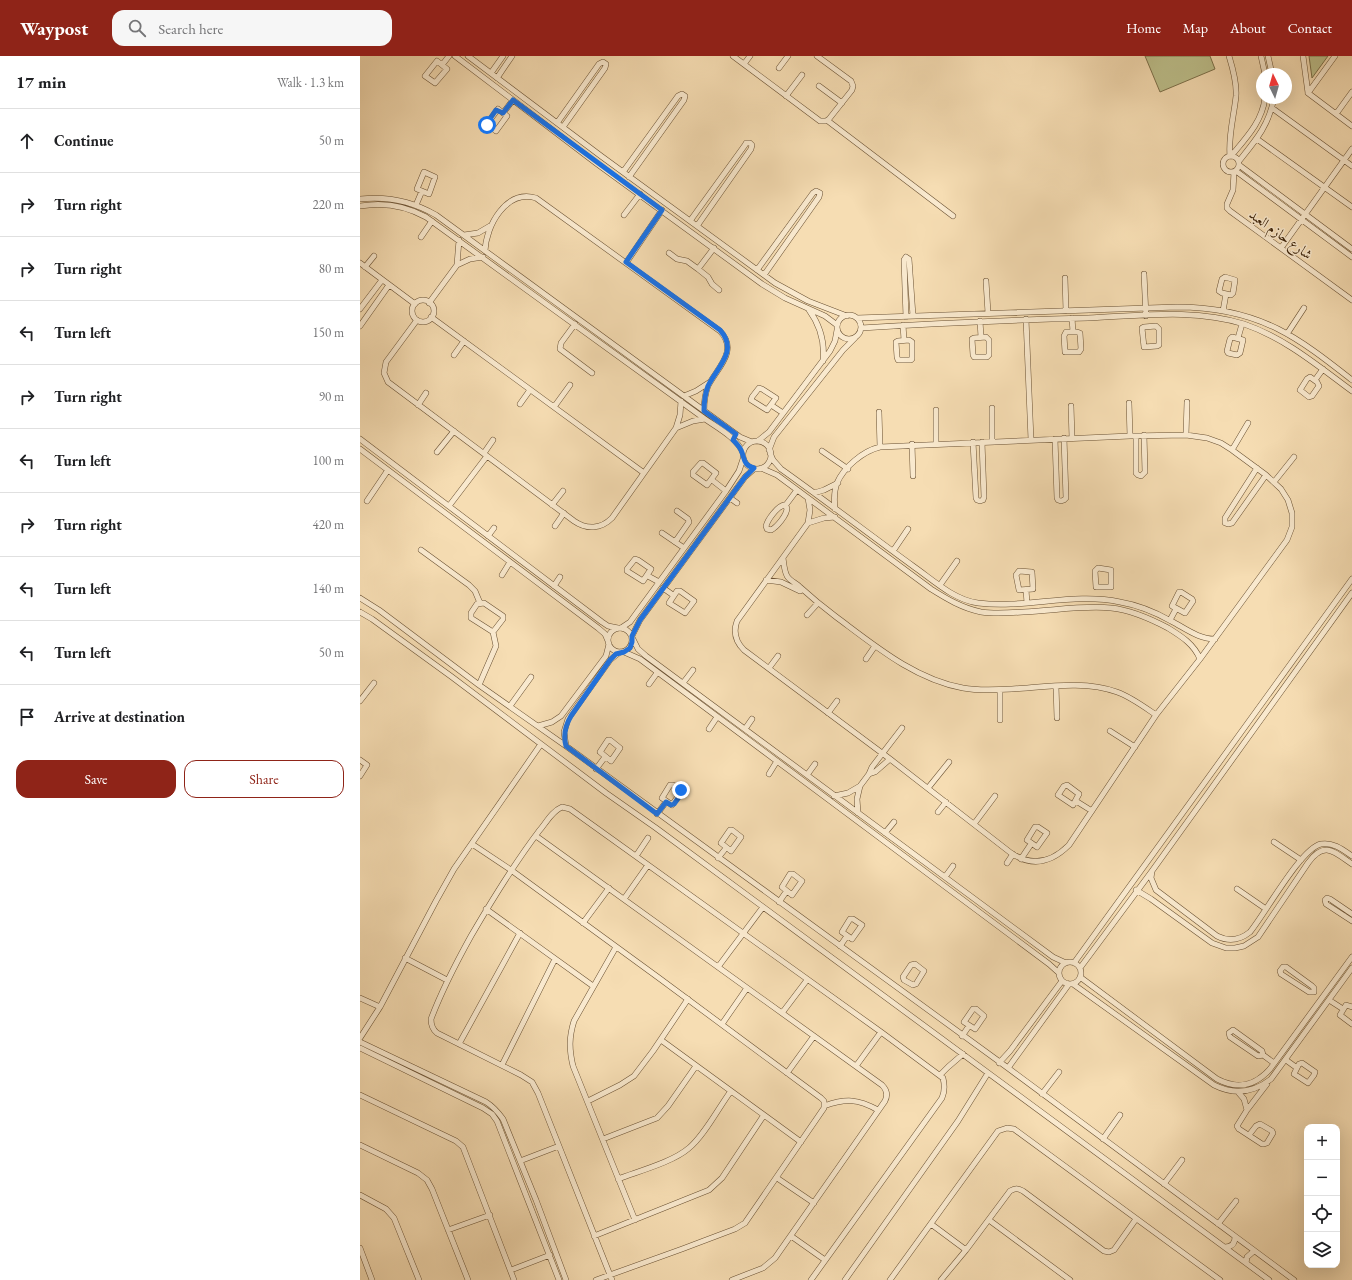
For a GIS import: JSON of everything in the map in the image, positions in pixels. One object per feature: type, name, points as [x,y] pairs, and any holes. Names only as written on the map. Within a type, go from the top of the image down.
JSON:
[{"type":"street","points":[[442,65],[449,56]]},
{"type":"street","points":[[455,56],[596,163],[714,248],[746,273],[773,291],[808,310],[825,316],[837,327],[840,335],[844,338],[855,338]]},
{"type":"street","points":[[468,56],[629,177],[782,288],[799,297],[847,316],[857,318],[906,317],[1187,307],[1223,311],[1260,321],[1287,334],[1351,378]]},
{"type":"street","points":[[491,73],[503,56]]},
{"type":"street","points":[[497,78],[512,56]]},
{"type":"street","points":[[733,56],[820,121],[828,121],[953,216]]},
{"type":"street","points":[[744,64],[750,56]]},
{"type":"street","points":[[779,68],[788,56]]},
{"type":"street","points":[[817,56],[852,82],[853,88],[828,121]]},
{"type":"street","points":[[1229,56],[1235,77],[1236,95],[1229,143],[1230,156]]},
{"type":"street","points":[[1261,56],[1264,68]]},
{"type":"street","points":[[1268,56],[1271,68]]},
{"type":"street","points":[[1302,56],[1308,93],[1352,126]]},
{"type":"street","points":[[1308,93],[1335,56]]},
{"type":"street","points":[[557,123],[600,62],[605,63],[605,68],[563,127]]},
{"type":"street","points":[[786,96],[802,75]]},
{"type":"street","points":[[584,85],[590,89]]},
{"type":"street","points":[[818,86],[842,103]]},
{"type":"street","points":[[1336,114],[1352,92]]},
{"type":"street","points":[[623,172],[680,94],[684,94],[686,96],[684,100],[629,177]]},
{"type":"street","points":[[503,113],[513,100]]},
{"type":"street","points":[[1264,104],[1260,118],[1256,126],[1230,156],[1225,158],[1222,164],[1223,166],[1226,171],[1235,172],[1352,257]]},
{"type":"street","points":[[1235,172],[1239,163],[1266,124],[1273,104]]},
{"type":"street","points":[[1272,108],[1352,166]]},
{"type":"street","points":[[664,116],[670,120]]},
{"type":"street","points":[[1257,139],[1352,206]]},
{"type":"street","points":[[690,221],[746,143],[750,143],[752,145],[750,149],[696,226]]},
{"type":"street","points":[[1282,248],[1352,149]]},
{"type":"street","points":[[596,163],[601,156]]},
{"type":"street","points":[[1230,156],[1234,156],[1239,163],[1352,248]]},
{"type":"street","points":[[732,163],[738,167]]},
{"type":"street","name":"شارع حازم العبد","points":[[1235,172],[1227,208],[1352,300]]},
{"type":"street","points":[[757,270],[814,191],[818,191],[820,193],[818,197],[764,275]]},
{"type":"street","points":[[416,205],[422,192]]},
{"type":"street","points":[[624,214],[640,194]]},
{"type":"street","points":[[485,251],[487,235],[491,225],[509,202],[520,197],[532,197],[539,200],[626,262],[723,334],[727,344],[727,353],[724,362],[711,381],[705,396],[704,411]]},
{"type":"street","points":[[360,199],[393,199],[416,205],[436,214],[743,439],[752,442],[758,441],[764,443],[781,469],[893,552],[956,595],[977,603],[1007,604],[1102,599],[1127,603],[1143,608],[1170,620],[1197,636],[1206,639],[1215,639]]},
{"type":"street","points":[[360,206],[378,204],[400,206],[419,213],[432,221],[731,438],[739,446],[743,453]]},
{"type":"street","points":[[626,262],[662,210]]},
{"type":"street","points":[[801,210],[807,214]]},
{"type":"street","points":[[420,237],[432,221]]},
{"type":"street","points":[[464,235],[478,233],[491,225]]},
{"type":"street","points":[[457,265],[460,240]]},
{"type":"street","points":[[698,269],[714,248]]},
{"type":"street","points":[[669,253],[677,259],[688,261],[708,277],[712,284],[719,290]]},
{"type":"street","points":[[365,267],[374,256]]},
{"type":"street","points":[[429,303],[457,265],[470,259],[483,257]]},
{"type":"street","points":[[906,317],[904,274],[904,260],[906,257],[909,259],[913,316]]},
{"type":"street","points":[[360,263],[415,304]]},
{"type":"street","points":[[499,269],[503,263]]},
{"type":"street","points":[[746,273],[751,266]]},
{"type":"street","points":[[904,274],[910,274]]},
{"type":"street","points":[[1144,274],[1145,308],[1150,326]]},
{"type":"street","points":[[1065,278],[1066,311]]},
{"type":"street","points":[[360,310],[382,280]]},
{"type":"street","points":[[986,281],[988,313]]},
{"type":"street","points":[[360,326],[388,284]]},
{"type":"street","points":[[1223,311],[1226,294]]},
{"type":"street","points":[[422,301],[429,303],[433,310],[431,317],[425,322],[417,320],[412,314],[412,309],[415,304],[422,301]]},
{"type":"street","points":[[1287,334],[1304,308]]},
{"type":"street","points":[[808,310],[820,331],[824,349],[823,362]]},
{"type":"street","points":[[861,328],[1026,319],[1199,315],[1242,324],[1281,340],[1352,391]]},
{"type":"street","points":[[758,441],[769,432],[823,362],[833,346],[837,327],[842,318],[847,316]]},
{"type":"street","points":[[431,317],[644,473]]},
{"type":"street","points":[[761,468],[768,462],[774,437],[843,350],[860,332],[860,323],[857,318]]},
{"type":"street","points":[[1072,318],[1073,332]]},
{"type":"street","points":[[1026,319],[1031,440]]},
{"type":"street","points":[[417,320],[386,362],[384,369],[388,382],[578,524],[587,527],[596,527],[605,524],[615,515],[676,428],[680,415],[681,401]]},
{"type":"street","points":[[980,321],[981,337]]},
{"type":"street","points":[[575,324],[561,343],[560,349],[592,373]]},
{"type":"street","points":[[1238,338],[1242,324]]},
{"type":"street","points":[[903,325],[904,340]]},
{"type":"street","points":[[1150,326],[1157,326],[1159,328],[1160,343],[1157,346],[1145,347],[1143,345],[1142,328],[1150,326]]},
{"type":"street","points":[[1066,332],[1073,332],[1080,333],[1081,350],[1078,352],[1066,352],[1064,350],[1064,334],[1066,332]]},
{"type":"street","points":[[981,337],[988,338],[989,355],[987,357],[974,358],[972,339],[981,337]]},
{"type":"street","points":[[904,340],[910,340],[912,342],[913,358],[911,360],[898,360],[896,342],[904,340]]},
{"type":"street","points":[[454,355],[464,342]]},
{"type":"street","points":[[1314,380],[1323,369]]},
{"type":"street","points":[[684,396],[701,388],[711,381]]},
{"type":"street","points":[[554,407],[570,385]]},
{"type":"street","points":[[762,388],[775,397],[776,400],[771,405],[768,410],[765,410],[752,401],[752,397],[758,389],[762,388]]},
{"type":"street","points":[[520,404],[530,390]]},
{"type":"street","points":[[418,405],[426,393]]},
{"type":"street","points":[[1186,435],[1187,402]]},
{"type":"street","points":[[1129,403],[1136,472],[1141,476],[1145,472],[1144,436]]},
{"type":"street","points":[[771,405],[783,413]]},
{"type":"street","points":[[1071,406],[1072,438]]},
{"type":"street","points":[[992,408],[992,441]]},
{"type":"street","points":[[936,410],[936,444]]},
{"type":"street","points":[[879,412],[880,447]]},
{"type":"street","points":[[676,428],[693,421],[705,419]]},
{"type":"street","points":[[1232,450],[1248,423]]},
{"type":"street","points":[[437,452],[454,431]]},
{"type":"street","points":[[731,438],[735,433]]},
{"type":"street","points":[[808,498],[810,510],[808,523],[737,621],[735,633],[741,647],[1013,854],[1020,859],[1030,862],[1057,856],[1069,845],[1156,715],[1215,639],[1287,540],[1290,534],[1292,520],[1290,506],[1284,494],[1266,475],[1220,443],[1207,438],[1186,435],[1064,438],[912,444],[880,447],[865,453],[848,469],[838,482],[824,490],[814,493]]},
{"type":"street","points":[[1055,439],[1057,498],[1061,501],[1066,498],[1064,438]]},
{"type":"street","points":[[360,439],[602,622],[608,626],[629,632],[638,649],[643,654],[1053,957],[1066,963],[1074,963],[1080,968]]},
{"type":"street","points":[[449,506],[486,454],[493,440]]},
{"type":"street","points":[[537,726],[552,722],[561,716],[606,656],[611,633],[634,617],[739,471],[745,448],[752,442]]},
{"type":"street","points":[[973,442],[976,498],[980,501],[983,500],[984,497],[982,442]]},
{"type":"street","points":[[912,444],[913,476]]},
{"type":"street","points":[[360,449],[602,630],[614,651],[622,652],[640,660],[1042,959],[1059,973],[1062,981]]},
{"type":"street","points":[[822,451],[848,469]]},
{"type":"street","points":[[375,460],[380,454]]},
{"type":"street","points":[[1274,482],[1294,457]]},
{"type":"street","points":[[743,459],[749,466],[761,468],[777,475],[931,589],[964,608],[990,613],[1105,608],[1118,609],[1141,616],[1162,625],[1187,641],[1194,648],[1200,659]]},
{"type":"street","points":[[703,463],[715,472],[716,474],[712,480],[706,485],[693,476],[693,472],[700,464],[703,463]]},
{"type":"street","points":[[566,746],[564,732],[568,719],[610,660],[630,648],[632,638],[640,620],[747,475],[754,468]]},
{"type":"street","points":[[1256,468],[1224,518],[1225,523],[1232,523],[1266,475]]},
{"type":"street","points":[[777,475],[781,469]]},
{"type":"street","points":[[366,501],[388,470]]},
{"type":"street","points":[[712,480],[726,490]]},
{"type":"street","points":[[975,481],[984,480]]},
{"type":"street","points":[[1056,482],[1065,481]]},
{"type":"street","points":[[835,508],[838,482]]},
{"type":"street","points":[[785,506],[788,510],[787,512],[774,528],[771,530],[768,529],[766,526],[767,522],[780,506],[785,506],[797,490]]},
{"type":"street","points":[[552,505],[563,491]]},
{"type":"street","points":[[730,498],[737,503]]},
{"type":"street","points":[[675,542],[689,522],[688,519],[677,512]]},
{"type":"street","points":[[555,526],[564,513]]},
{"type":"street","points":[[808,523],[824,518],[835,517]]},
{"type":"street","points":[[488,536],[494,528]]},
{"type":"street","points":[[893,552],[908,529]]},
{"type":"street","points":[[662,533],[684,548]]},
{"type":"street","points":[[421,550],[469,585],[475,591],[480,603]]},
{"type":"street","points":[[782,558],[787,576],[818,603],[891,657],[945,684],[970,689],[1000,690],[1087,685],[1108,689],[1130,698],[1156,715]]},
{"type":"street","points":[[637,559],[651,568],[648,576],[644,581],[642,581],[628,573],[627,569],[634,560],[637,559]]},
{"type":"street","points":[[940,585],[957,561]]},
{"type":"street","points":[[502,575],[510,562]]},
{"type":"street","points":[[1098,568],[1110,569],[1112,571],[1112,586],[1110,588],[1102,588],[1097,588],[1096,586],[1096,570],[1098,568]]},
{"type":"street","points":[[1018,572],[1032,572],[1034,588],[1032,590],[1026,590],[1020,591],[1018,589],[1016,575],[1018,572]]},
{"type":"street","points":[[648,576],[659,582]]},
{"type":"street","points":[[554,586],[560,578]]},
{"type":"street","points":[[1074,963],[1352,579]]},
{"type":"street","points":[[766,580],[781,582],[800,591],[802,590]]},
{"type":"street","points":[[664,588],[673,596]]},
{"type":"street","points":[[1102,588],[1102,599]]},
{"type":"street","points":[[1026,590],[1027,603]]},
{"type":"street","points":[[677,591],[679,591],[693,600],[693,603],[686,613],[671,605],[670,601],[673,596],[677,591]]},
{"type":"street","points":[[1178,592],[1182,592],[1192,599],[1193,601],[1186,612],[1184,613],[1176,610],[1171,605],[1178,592]]},
{"type":"street","points":[[1008,1068],[1071,984],[1080,977],[1080,968],[1136,890],[1152,871],[1352,593]]},
{"type":"street","points":[[360,598],[1008,1068],[1294,1280]]},
{"type":"street","points":[[1048,601],[1049,611]]},
{"type":"street","points":[[479,685],[496,647],[492,632],[471,618],[471,613],[476,605],[480,603],[484,603],[504,617],[492,632]]},
{"type":"street","points":[[807,615],[818,603]]},
{"type":"street","points":[[1170,620],[1176,610]]},
{"type":"street","points":[[360,612],[372,619],[452,677],[606,794],[656,828],[1269,1280]]},
{"type":"street","points":[[866,659],[875,646]]},
{"type":"street","points":[[640,660],[643,654]]},
{"type":"street","points":[[769,668],[778,656]]},
{"type":"street","points":[[683,683],[692,670]]},
{"type":"street","points":[[649,684],[657,673]]},
{"type":"street","points":[[510,706],[531,677]]},
{"type":"street","points":[[360,700],[374,683]]},
{"type":"street","points":[[1056,686],[1057,718]]},
{"type":"street","points":[[1000,690],[1000,720]]},
{"type":"street","points":[[828,713],[836,701]]},
{"type":"street","points":[[708,728],[717,717]]},
{"type":"street","points":[[745,729],[752,719]]},
{"type":"street","points":[[858,813],[857,799],[860,786],[902,728]]},
{"type":"street","points":[[1110,731],[1135,747]]},
{"type":"street","points":[[759,748],[763,742]]},
{"type":"street","points":[[360,1038],[380,1007],[405,958],[448,881],[541,744]]},
{"type":"street","points":[[596,769],[605,757]]},
{"type":"street","points":[[869,774],[875,772],[890,759]]},
{"type":"street","points":[[360,760],[367,766],[360,776]]},
{"type":"street","points":[[769,774],[777,761]]},
{"type":"street","points":[[928,788],[949,762]]},
{"type":"street","points":[[807,775],[815,764]]},
{"type":"street","points":[[834,796],[848,792],[860,786]]},
{"type":"street","points":[[974,824],[995,796]]},
{"type":"street","points":[[1076,800],[1092,811]]},
{"type":"street","points":[[657,814],[666,802]]},
{"type":"street","points":[[938,812],[946,802]]},
{"type":"street","points":[[611,1278],[538,1093],[532,1082],[527,1078],[438,1033],[433,1030],[431,1024],[431,1019],[447,980],[486,909],[511,870],[536,836],[555,812],[562,807],[566,807],[636,856],[943,1078],[945,1085],[942,1098],[811,1280]]},
{"type":"street","points":[[885,833],[894,822]]},
{"type":"street","points":[[536,836],[856,1066],[882,1085],[886,1090],[886,1098],[781,1252],[769,1264],[755,1272],[732,1280]]},
{"type":"street","points":[[636,856],[648,838]]},
{"type":"street","points":[[1274,842],[1301,860]]},
{"type":"street","points":[[472,844],[511,870],[787,1072],[821,1098],[824,1101],[824,1106]]},
{"type":"street","points":[[1020,859],[1031,844]]},
{"type":"street","points":[[1152,871],[1151,878],[1153,884],[1161,895],[1213,934],[1222,938],[1233,940],[1246,935],[1256,926],[1283,884],[1301,860],[1314,847],[1320,844],[1332,844],[1352,856]]},
{"type":"street","points":[[718,858],[726,848]]},
{"type":"street","points":[[1136,890],[1147,896],[1212,943],[1219,946],[1235,948],[1244,946],[1258,937],[1313,856],[1321,850],[1326,849],[1335,852],[1352,864]]},
{"type":"street","points":[[1007,863],[1013,854]]},
{"type":"street","points":[[918,866],[922,860]]},
{"type":"street","points":[[624,899],[648,865]]},
{"type":"street","points":[[945,877],[953,866]]},
{"type":"street","points":[[1283,884],[1291,888]]},
{"type":"street","points":[[583,923],[609,888]]},
{"type":"street","points":[[1237,890],[1266,909]]},
{"type":"street","points":[[779,902],[786,892]]},
{"type":"street","points":[[1352,914],[1329,898],[1325,900],[1326,904],[1352,922]]},
{"type":"street","points":[[718,967],[763,907]]},
{"type":"street","points":[[1340,914],[1344,908]]},
{"type":"street","points":[[486,909],[593,986]]},
{"type":"street","points":[[459,1044],[520,933]]},
{"type":"street","points":[[840,946],[847,936]]},
{"type":"street","points":[[616,947],[574,1021],[570,1032],[569,1044],[573,1066],[635,1220]]},
{"type":"street","points":[[1080,977],[1217,1079],[1232,1085],[1245,1084],[1258,1080],[1264,1075],[1352,957]]},
{"type":"street","points":[[405,958],[447,980]]},
{"type":"street","points":[[502,1065],[555,959]]},
{"type":"street","points":[[1059,973],[1061,967],[1066,963]]},
{"type":"street","points":[[1314,992],[1314,988],[1312,986],[1286,967],[1280,969],[1281,974],[1308,992],[1314,992],[1322,998]]},
{"type":"street","points":[[1249,1135],[1256,1126],[1260,1124],[1273,1132],[1265,1144],[1249,1135],[1237,1126],[1247,1110],[1286,1060],[1352,968]]},
{"type":"street","points":[[1338,976],[1343,980]]},
{"type":"street","points":[[782,1013],[807,980]]},
{"type":"street","points":[[1062,981],[1071,984],[1214,1085],[1222,1089],[1238,1092],[1256,1088],[1271,1079]]},
{"type":"street","points":[[999,1062],[1010,1050],[1062,981]]},
{"type":"street","points":[[902,991],[908,982]]},
{"type":"street","points":[[722,1024],[747,988]]},
{"type":"street","points":[[360,998],[380,1007]]},
{"type":"street","points":[[588,1101],[629,1080],[640,1069],[688,999]]},
{"type":"street","points":[[1329,1000],[1343,1009]]},
{"type":"street","points":[[1352,1007],[1347,1004],[1340,1013],[1340,1016],[1352,1024]]},
{"type":"street","points":[[962,1036],[969,1026]]},
{"type":"street","points":[[1263,1055],[1260,1056],[1244,1047],[1230,1037],[1229,1033],[1233,1030],[1248,1040],[1263,1052],[1263,1055],[1274,1063]]},
{"type":"street","points":[[856,1066],[881,1032]]},
{"type":"street","points":[[1151,1040],[1156,1033]]},
{"type":"street","points":[[787,1072],[814,1036]]},
{"type":"street","points":[[661,1040],[801,1142]]},
{"type":"street","points":[[1244,1047],[1248,1040]]},
{"type":"street","points":[[360,1042],[490,1105],[499,1113],[536,1200],[566,1280]]},
{"type":"street","points":[[360,1048],[476,1104],[492,1114],[497,1121],[559,1280]]},
{"type":"street","points":[[1010,1050],[1016,1056]]},
{"type":"street","points":[[940,1075],[948,1066],[963,1054]]},
{"type":"street","points":[[1286,1060],[1297,1068]]},
{"type":"street","points":[[603,1140],[656,1118],[668,1106],[696,1066]]},
{"type":"street","points":[[1042,1094],[1059,1072]]},
{"type":"street","points":[[845,1280],[958,1121],[988,1073]]},
{"type":"street","points":[[618,1179],[671,1159],[688,1149],[698,1139],[731,1091]]},
{"type":"street","points":[[1238,1092],[1244,1099],[1247,1110]]},
{"type":"street","points":[[360,1095],[459,1143],[465,1151],[514,1280]]},
{"type":"street","points":[[596,1280],[611,1278],[741,1226],[749,1219],[824,1106],[838,1101],[852,1100],[866,1103],[878,1110]]},
{"type":"street","points":[[594,1236],[701,1194],[715,1185],[722,1178],[764,1115]]},
{"type":"street","points":[[1102,1139],[1120,1115]]},
{"type":"street","points":[[890,1280],[998,1131],[1007,1128],[1014,1130],[1220,1280]]},
{"type":"street","points":[[360,1145],[418,1173],[427,1180],[432,1189],[468,1280]]},
{"type":"street","points":[[520,1161],[559,1146]]},
{"type":"street","points":[[1164,1184],[1182,1160]]},
{"type":"street","points":[[777,1178],[814,1203]]},
{"type":"street","points":[[942,1280],[1013,1189],[1020,1189],[1104,1251],[1109,1252],[1114,1250],[1136,1219]]},
{"type":"street","points":[[360,1195],[386,1209],[394,1218],[419,1280]]},
{"type":"street","points":[[529,1203],[536,1200]]},
{"type":"street","points":[[1218,1224],[1236,1201]]},
{"type":"street","points":[[448,1230],[490,1215]]},
{"type":"street","points":[[989,1220],[1070,1280]]},
{"type":"street","points":[[931,1224],[966,1250]]},
{"type":"street","points":[[791,1236],[825,1260]]},
{"type":"street","points":[[1225,1248],[1233,1244],[1236,1237]]},
{"type":"street","points":[[360,1248],[372,1280]]},
{"type":"street","points":[[1246,1263],[1247,1257],[1254,1251]]},
{"type":"street","points":[[511,1270],[550,1255]]},
{"type":"green space","points":[[1145,56],[1210,56],[1215,69],[1160,92]]},
{"type":"green space","points":[[1309,56],[1328,56],[1312,78]]},
{"type":"route","points":[[487,125],[496,110],[498,109],[503,113],[513,100],[596,163],[662,210],[626,262],[720,330],[726,340],[726,357],[711,381],[704,401],[704,411],[736,434],[733,440],[741,449],[743,459],[751,468],[754,468],[745,477],[640,620],[632,636],[633,639],[630,648],[624,652],[616,654],[610,660],[571,716],[564,732],[566,746],[657,814],[666,802],[671,805],[674,804],[682,793],[681,790]]}]
